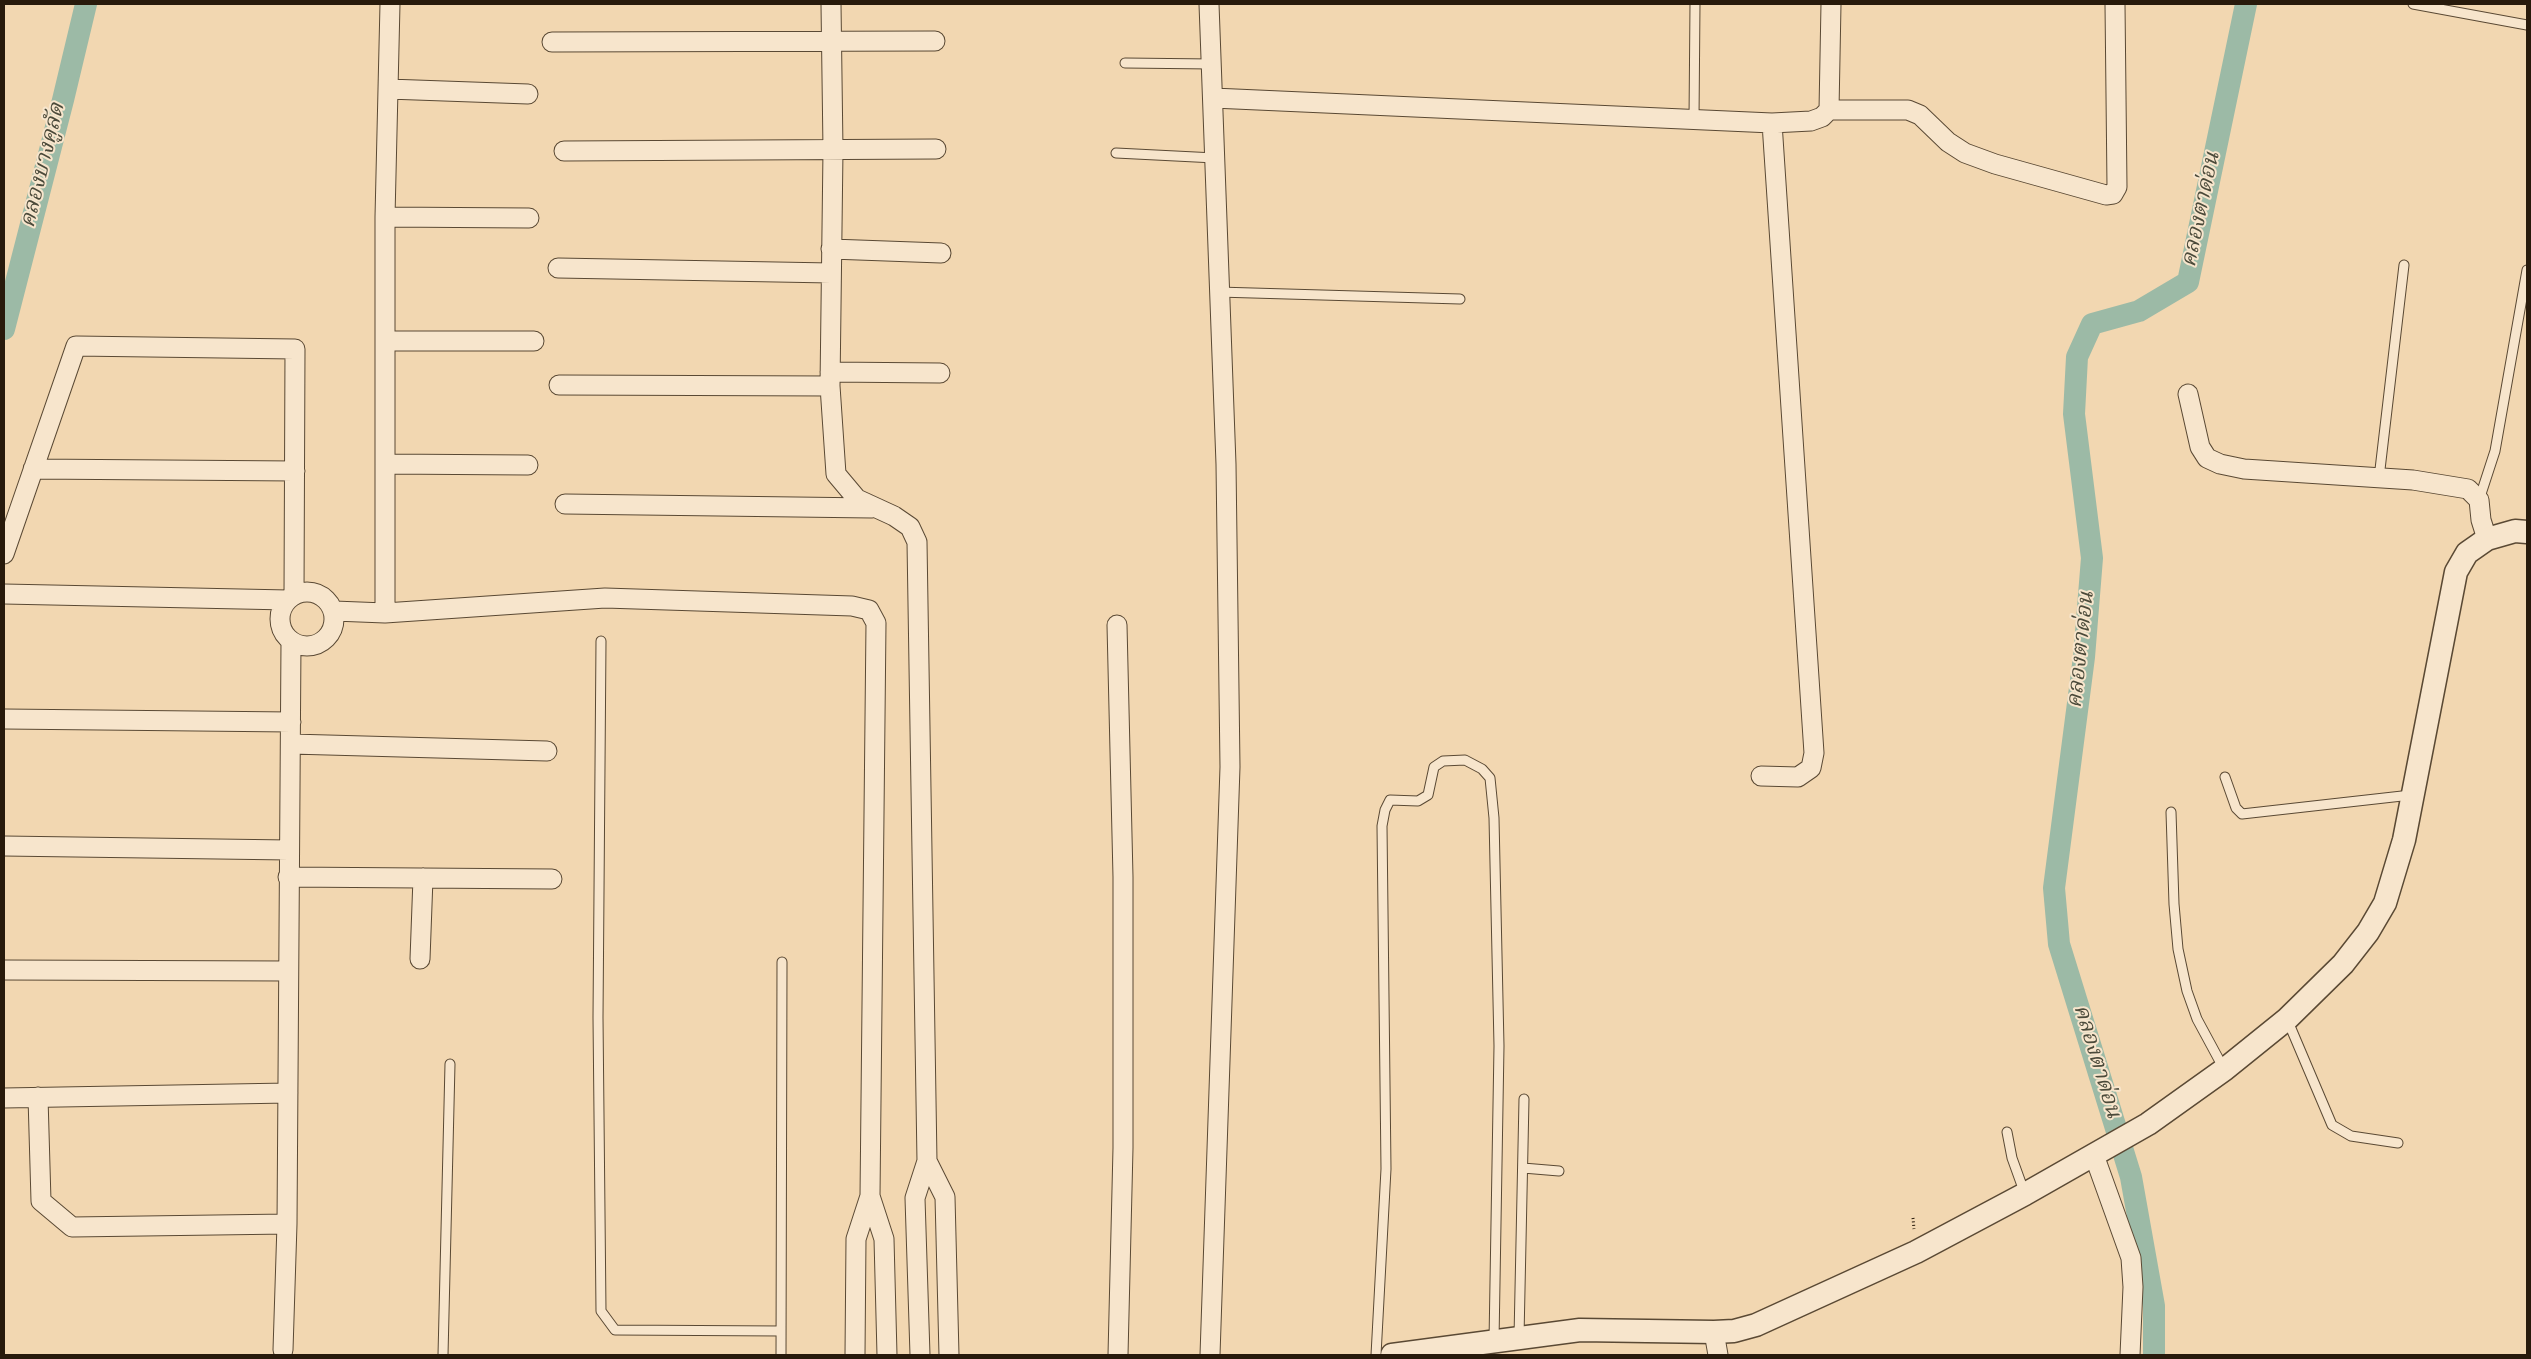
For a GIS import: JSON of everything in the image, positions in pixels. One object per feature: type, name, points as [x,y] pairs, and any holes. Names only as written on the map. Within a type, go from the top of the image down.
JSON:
[{"type":"street","points":[[385,613],[385,217],[390,4]]},
{"type":"street","points":[[831,4],[833,150],[830,379],[836,474],[857,499],[894,516],[910,527],[917,542],[926,1161],[916,1198],[920,1355]]},
{"type":"street","points":[[1209,4],[1213,64],[1218,292],[1226,464],[1230,767],[1210,1355]]},
{"type":"street","points":[[1214,98],[1772,123],[1811,121],[1822,117],[1829,110],[1831,4]]},
{"type":"street","points":[[1829,110],[1908,110],[1920,114],[1948,142],[1965,153],[1994,164],[2106,195],[2113,194],[2117,187],[2115,4]]},
{"type":"street","points":[[552,42],[831,43],[935,41]]},
{"type":"street","points":[[388,89],[528,94]]},
{"type":"street","points":[[1761,776],[1798,777],[1811,768],[1814,753],[1772,123]]},
{"type":"street","points":[[564,151],[936,149]]},
{"type":"street","points":[[385,217],[529,218]]},
{"type":"street","points":[[831,249],[941,253]]},
{"type":"street","points":[[558,268],[831,273]]},
{"type":"street","points":[[386,340],[534,341]]},
{"type":"street","points":[[4,554],[76,346],[295,349],[295,471],[291,597],[280,616],[281,626],[291,642],[287,1224],[283,1350]]},
{"type":"street","points":[[558,385],[830,379],[940,373]]},
{"type":"street","points":[[2188,394],[2200,447],[2207,458],[2220,464],[2244,469],[2413,480],[2468,489],[2479,500],[2481,520],[2487,539]]},
{"type":"street","points":[[385,464],[528,466]]},
{"type":"street","points":[[33,469],[295,471]]},
{"type":"street","points":[[565,504],[874,508]]},
{"type":"street","points":[[1392,1355],[1580,1330],[1714,1332],[1756,1325],[1916,1252],[2025,1194],[2148,1124],[2224,1069],[2287,1019],[2343,964],[2368,932],[2385,903],[2404,840],[2456,572],[2466,553],[2487,539],[2515,531],[2527,532]]},
{"type":"street","points":[[4,594],[291,597],[305,591],[314,592],[330,603],[334,611],[335,621],[327,638],[310,646],[291,642]]},
{"type":"street","points":[[334,611],[385,613],[606,598],[852,606],[869,610],[876,623],[870,1196],[856,1239],[855,1355]]},
{"type":"street","points":[[1116,625],[1123,964],[1123,1148],[1118,1355]]},
{"type":"street","points":[[4,719],[291,722]]},
{"type":"street","points":[[291,744],[547,751]]},
{"type":"street","points":[[4,846],[289,850]]},
{"type":"street","points":[[288,877],[552,879]]},
{"type":"street","points":[[420,959],[423,878]]},
{"type":"street","points":[[4,970],[288,971]]},
{"type":"street","points":[[4,1098],[288,1093]]},
{"type":"street","points":[[38,1097],[42,1200],[72,1227],[287,1224]]},
{"type":"street","points":[[2100,1152],[2131,1258],[2130,1355]]},
{"type":"street","points":[[926,1161],[945,1198],[949,1355]]},
{"type":"street","points":[[870,1196],[884,1239],[887,1355]]},
{"type":"street","points":[[1714,1332],[1718,1355]]},
{"type":"lane","points":[[1694,119],[1695,4]]},
{"type":"lane","points":[[2413,4],[2527,25]]},
{"type":"lane","points":[[1125,63],[1213,64]]},
{"type":"lane","points":[[1116,153],[1215,158]]},
{"type":"lane","points":[[2379,478],[2404,265]]},
{"type":"lane","points":[[2479,500],[2495,451],[2527,270]]},
{"type":"lane","points":[[1218,292],[1460,299]]},
{"type":"lane","points":[[601,641],[598,1027],[602,1311],[615,1330],[781,1331]]},
{"type":"lane","points":[[1376,1355],[1386,1169],[1382,826],[1385,810],[1390,800],[1418,800],[1428,795],[1434,767],[1443,762],[1465,760],[1482,769],[1490,778],[1494,818],[1499,1046],[1494,1341]]},
{"type":"lane","points":[[2225,777],[2236,808],[2242,814],[2412,795]]},
{"type":"lane","points":[[2171,812],[2174,904],[2178,949],[2187,991],[2197,1019],[2224,1069]]},
{"type":"lane","points":[[781,1355],[782,962]]},
{"type":"lane","points":[[2287,1019],[2332,1125],[2351,1136],[2398,1143]]},
{"type":"lane","points":[[444,1355],[450,1064]]},
{"type":"lane","points":[[1519,1337],[1524,1099]]},
{"type":"lane","points":[[2007,1132],[2012,1158],[2025,1194]]},
{"type":"lane","points":[[1523,1168],[1559,1171]]},
{"type":"waterway","name":"คลองบางคูลัด","points":[[4,329],[86,4]]},
{"type":"waterway","name":"คลองตาด่อน","points":[[2154,1355],[2154,1306],[2131,1177],[2059,944],[2054,888],[2084,657],[2092,558],[2074,414],[2077,357],[2092,324],[2139,311],[2188,282],[2246,4]]}]
